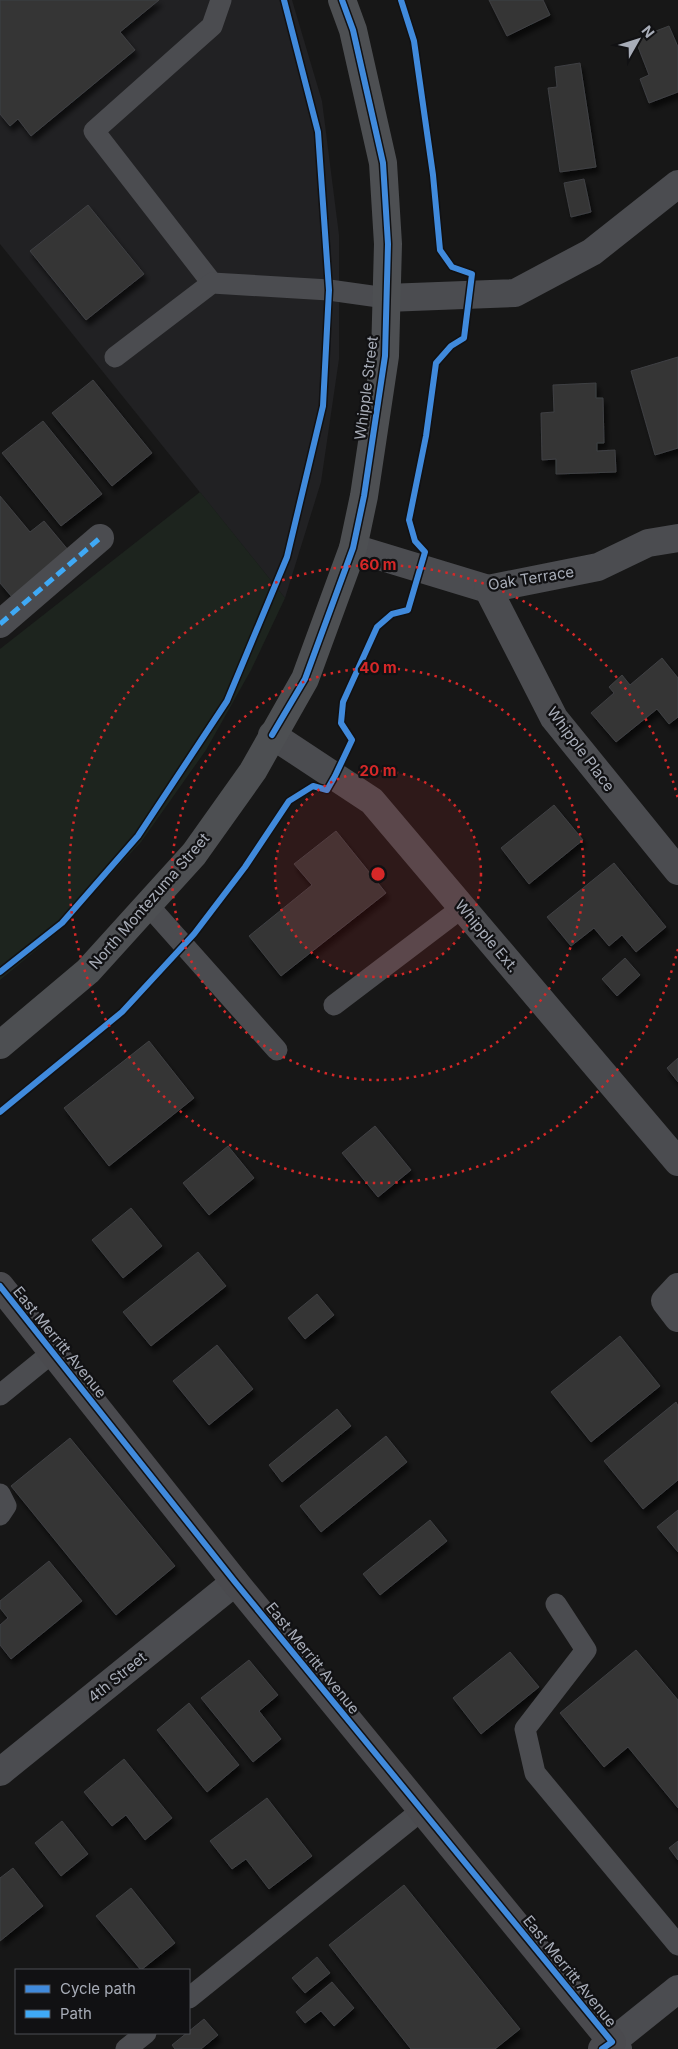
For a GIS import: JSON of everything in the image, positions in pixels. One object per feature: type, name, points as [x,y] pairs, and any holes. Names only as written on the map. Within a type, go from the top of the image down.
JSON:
[{"type":"main road","name":"Whipple Street","points":[[272,735],[304,679],[353,548],[364,496],[385,356],[388,244],[382,163],[353,30],[342,0]]},
{"type":"main road","name":"North Montezuma Street","points":[[0,1045],[88,971],[194,854],[253,771],[272,735]]},
{"type":"street","points":[[386,298],[515,293],[592,252],[678,184]]},
{"type":"street","points":[[0,624],[100,538]]},
{"type":"street","name":"Oak Terrace","points":[[353,548],[488,588],[598,567],[648,543],[678,538]]},
{"type":"street","name":"Whipple Place","points":[[488,588],[554,718],[678,871]]},
{"type":"street","name":"Whipple Ext.","points":[[272,735],[372,801],[678,1162]]},
{"type":"street","name":"East Merritt Avenue","points":[[0,1286],[235,1582],[422,1810],[610,2047]]},
{"type":"street","points":[[678,1287],[665,1301],[678,1318]]},
{"type":"street","name":"4th Street","points":[[0,1772],[235,1582]]},
{"type":"street","points":[[610,2047],[678,1989]]},
{"type":"lane","points":[[212,283],[94,132],[212,26],[221,0]]},
{"type":"lane","points":[[115,356],[212,283],[329,290],[386,298]]},
{"type":"lane","points":[[148,905],[277,1050]]},
{"type":"lane","points":[[334,1005],[462,907]]},
{"type":"lane","points":[[0,1395],[53,1352]]},
{"type":"lane","points":[[0,1494],[6,1506],[0,1515]]},
{"type":"lane","points":[[556,1604],[586,1650],[525,1729],[535,1773],[678,1945]]},
{"type":"lane","points":[[190,1997],[422,1810]]},
{"type":"lane","points":[[126,2049],[145,2034]]},
{"type":"shaded area","points":[[0,0],[292,0],[322,101],[339,235],[339,359],[321,482],[285,598],[0,244]]},
{"type":"shaded area","points":[[200,492],[285,598],[251,670],[206,750],[141,842],[53,936],[0,980],[0,649]]},
{"type":"building","points":[[0,0],[159,0],[120,32],[135,50],[31,136],[18,119],[10,126],[0,114]]},
{"type":"building","points":[[489,0],[543,0],[550,15],[507,36]]},
{"type":"building","points":[[669,26],[678,47],[678,92],[649,103],[640,79],[649,75],[635,39]]},
{"type":"building","points":[[580,63],[596,167],[560,172],[548,88],[557,87],[555,67]]},
{"type":"building","points":[[584,179],[591,212],[571,217],[564,183]]},
{"type":"building","points":[[88,205],[144,274],[86,320],[30,251]]},
{"type":"building","points":[[678,357],[678,448],[655,455],[631,371]]},
{"type":"building","points":[[93,380],[152,453],[112,486],[52,413]]},
{"type":"building","points":[[596,383],[596,398],[603,398],[604,443],[597,443],[597,451],[615,450],[616,472],[556,474],[556,459],[542,460],[541,413],[554,412],[553,385]]},
{"type":"building","points":[[43,421],[102,494],[61,526],[2,453]]},
{"type":"building","points":[[0,496],[30,532],[44,521],[69,551],[12,597],[0,583]]},
{"type":"building","points":[[662,658],[678,678],[678,717],[669,724],[657,709],[616,742],[591,713],[614,693],[609,687],[622,675],[630,685]]},
{"type":"building","points":[[554,805],[583,840],[529,884],[501,848]]},
{"type":"building","points":[[336,831],[386,893],[281,976],[249,936],[312,885],[294,864]]},
{"type":"building","points":[[614,863],[666,927],[636,952],[622,935],[609,946],[594,928],[571,946],[547,917]]},
{"type":"building","points":[[625,958],[640,975],[617,996],[602,979]]},
{"type":"building","points":[[149,1041],[194,1098],[109,1166],[64,1108]]},
{"type":"building","points":[[678,1058],[678,1082],[667,1068]]},
{"type":"building","points":[[375,1126],[411,1170],[378,1197],[342,1153]]},
{"type":"building","points":[[228,1146],[254,1178],[209,1215],[183,1183]]},
{"type":"building","points":[[131,1208],[162,1246],[123,1278],[92,1240]]},
{"type":"building","points":[[198,1252],[226,1286],[151,1346],[123,1312]]},
{"type":"building","points":[[317,1294],[334,1315],[305,1339],[288,1318]]},
{"type":"building","points":[[620,1336],[660,1386],[591,1442],[551,1392]]},
{"type":"building","points":[[217,1345],[253,1389],[209,1425],[173,1381]]},
{"type":"building","points":[[676,1402],[678,1406],[678,1480],[643,1509],[604,1461]]},
{"type":"building","points":[[337,1409],[351,1426],[282,1482],[269,1465]]},
{"type":"building","points":[[386,1436],[407,1462],[321,1532],[300,1506]]},
{"type":"building","points":[[70,1438],[175,1566],[116,1615],[11,1486]]},
{"type":"building","points":[[678,1510],[678,1552],[657,1527]]},
{"type":"building","points":[[430,1520],[447,1541],[380,1595],[363,1574]]},
{"type":"building","points":[[49,1561],[82,1601],[11,1659],[0,1645],[0,1625],[8,1618],[0,1608],[0,1601]]},
{"type":"building","points":[[636,1650],[678,1700],[678,1808],[628,1747],[604,1767],[560,1713]]},
{"type":"building","points":[[510,1652],[539,1687],[481,1734],[453,1698]]},
{"type":"building","points":[[249,1660],[278,1695],[259,1711],[281,1739],[253,1762],[201,1698]]},
{"type":"building","points":[[189,1703],[239,1765],[207,1792],[157,1730]]},
{"type":"building","points":[[124,1759],[172,1818],[145,1840],[126,1815],[112,1826],[84,1792]]},
{"type":"building","points":[[267,1798],[312,1856],[269,1889],[246,1859],[232,1869],[210,1841]]},
{"type":"building","points":[[62,1821],[88,1854],[61,1876],[35,1843]]},
{"type":"building","points":[[678,1841],[678,1860],[669,1848]]},
{"type":"building","points":[[13,1868],[43,1906],[0,1941],[0,1878]]},
{"type":"building","points":[[404,1885],[520,2029],[495,2049],[411,2049],[329,1945]]},
{"type":"building","points":[[131,1888],[175,1943],[140,1969],[96,1916]]},
{"type":"building","points":[[317,1957],[330,1973],[305,1993],[292,1978]]},
{"type":"building","points":[[332,1982],[354,2008],[334,2026],[321,2011],[305,2023],[296,2012]]},
{"type":"building","points":[[204,2019],[218,2035],[201,2049],[175,2049],[172,2045],[186,2034],[190,2034],[190,2030]]},
{"type":"marked path","points":[[0,624],[100,538]]},
{"type":"cycle path","points":[[0,972],[62,923],[138,836],[227,701],[287,557],[323,406],[329,290],[318,132],[284,0]]},
{"type":"cycle path","points":[[272,735],[305,679],[353,548],[364,496],[385,356],[388,244],[383,163],[353,30],[342,0]]},
{"type":"cycle path","points":[[0,1112],[122,1012],[194,934],[245,867],[289,801],[313,786],[327,790],[352,740],[341,723],[343,702],[377,627],[392,614],[408,610],[425,552],[415,541],[409,520],[426,436],[436,363],[451,346],[464,338],[472,274],[452,267],[440,250],[433,175],[414,41],[401,0]]},
{"type":"cycle path","points":[[0,1286],[235,1582],[612,2042],[602,2049]]}]
